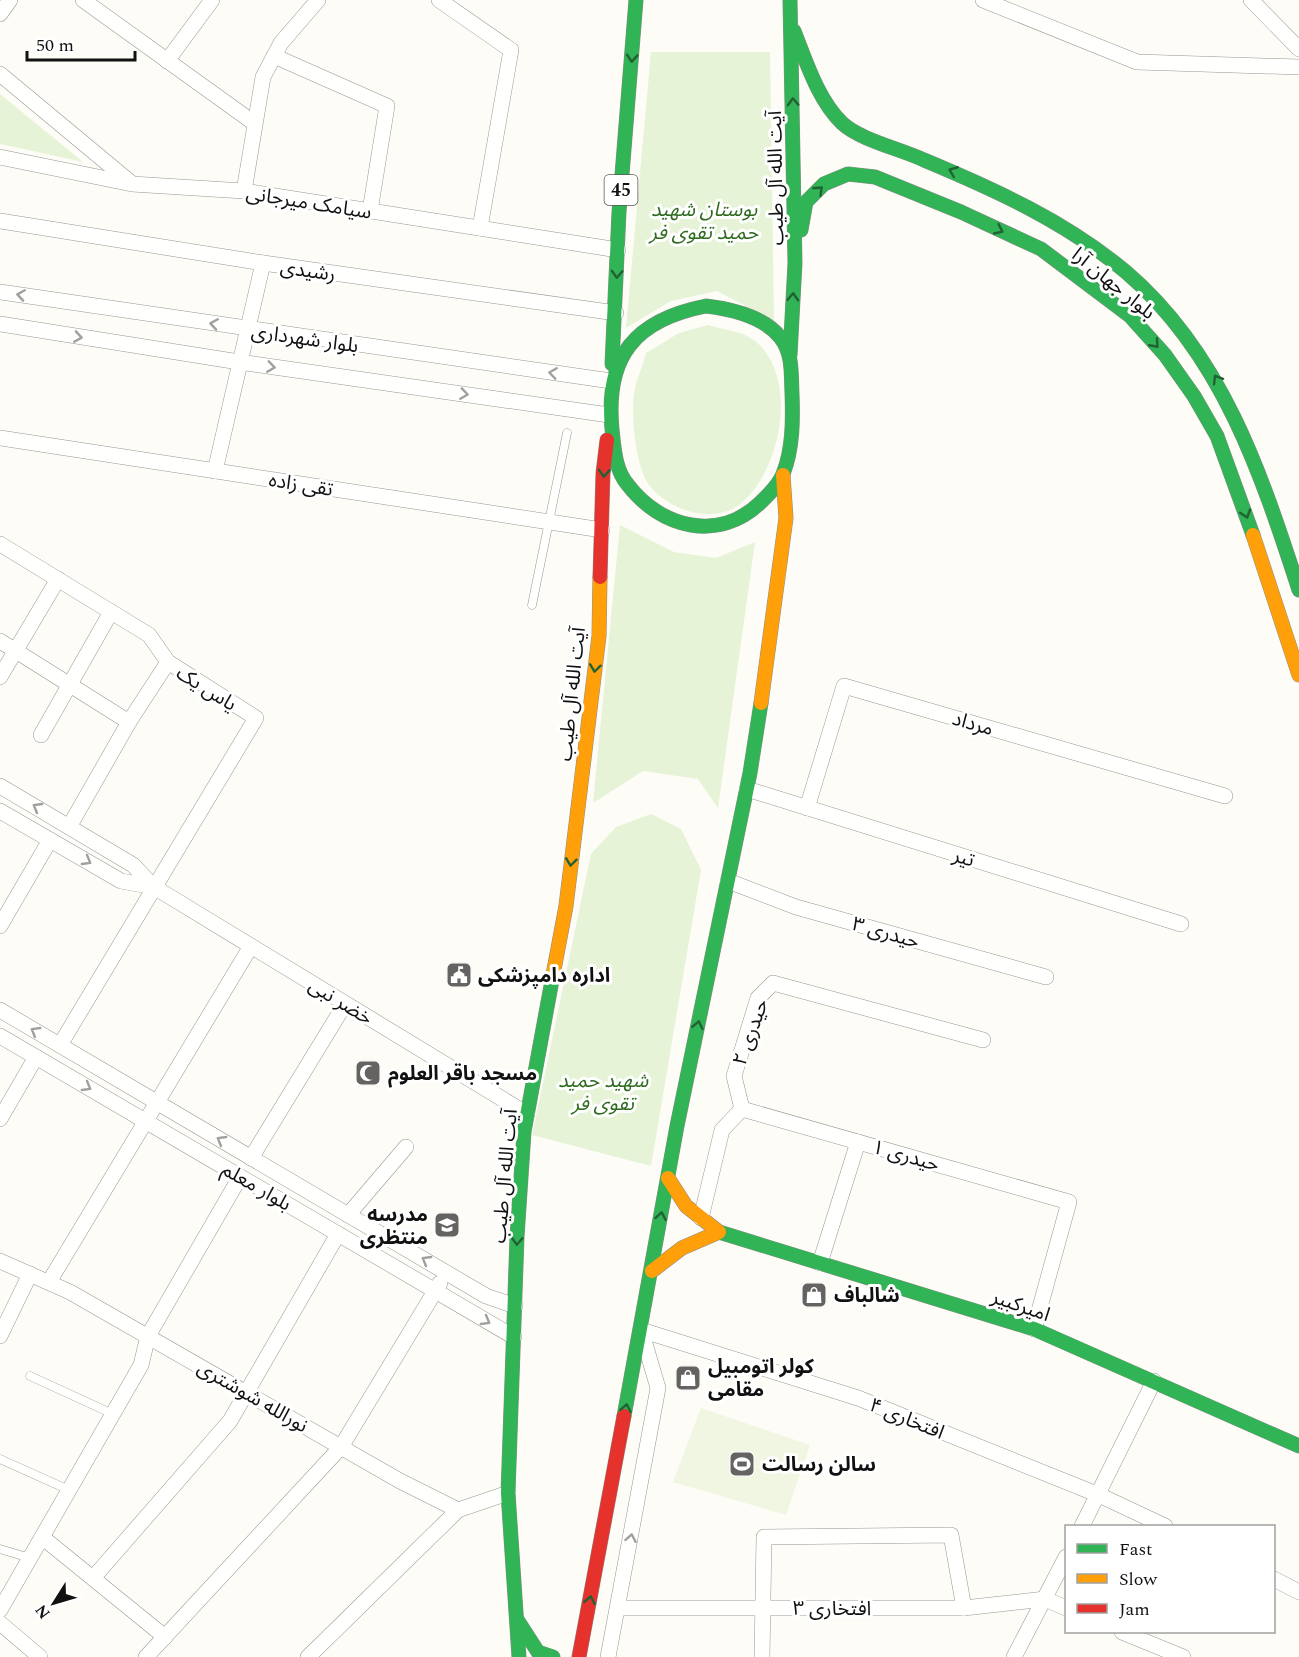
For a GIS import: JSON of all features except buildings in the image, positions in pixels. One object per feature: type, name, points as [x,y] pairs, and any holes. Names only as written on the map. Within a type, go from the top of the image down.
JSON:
[{"type":"main road","name":"45","points":[[611,381],[636,0]]},
{"type":"main road","name":"آیت الله آل طیب","points":[[790,0],[795,263],[790,355]]},
{"type":"main road","name":"بلوار جهان آرا","points":[[791,23],[812,77],[848,129],[976,181],[1054,221],[1099,252],[1149,293],[1184,332],[1215,375],[1236,413],[1260,468],[1299,590]]},
{"type":"main road","name":"بلوار جهان آرا","points":[[795,263],[806,202],[824,183],[848,174],[875,177],[961,212],[1041,249],[1130,316],[1165,355],[1194,396],[1216,436],[1237,485],[1299,675]]},
{"type":"main road","points":[[579,1657],[668,1178],[747,789],[772,629],[784,529],[783,476],[791,439],[790,355],[779,338],[764,323],[727,308],[687,308],[668,315],[636,334],[623,349],[611,381],[609,415],[617,470],[644,505],[664,519],[684,526],[706,529],[741,521],[758,508],[783,476]]},
{"type":"main road","name":"آیت الله آل طیب","points":[[515,1654],[508,1493],[517,1237],[527,1114],[566,906],[599,636],[603,473],[609,415]]},
{"type":"main road","name":"امیرکبیر","points":[[668,1178],[686,1206],[719,1232],[1034,1329],[1299,1446]]},
{"type":"main road","points":[[652,1271],[682,1248],[719,1232]]},
{"type":"main road","points":[[515,1615],[538,1652],[553,1657]]},
{"type":"main road","points":[[560,1657],[572,1656],[583,1639]]},
{"type":"street","points":[[0,14],[10,0]]},
{"type":"street","points":[[83,0],[254,123]]},
{"type":"street","points":[[167,61],[212,0]]},
{"type":"street","points":[[244,191],[263,77],[281,43],[318,0]]},
{"type":"street","points":[[440,0],[511,50],[480,228]]},
{"type":"street","points":[[983,0],[1137,62],[1299,67]]},
{"type":"street","points":[[1251,0],[1299,49]]},
{"type":"street","points":[[274,56],[387,106],[370,211]]},
{"type":"street","points":[[0,74],[132,184]]},
{"type":"street","name":"سیامک میرجانی","points":[[0,157],[132,184],[244,191],[618,250]]},
{"type":"street","name":"رشیدی","points":[[0,221],[263,263],[616,313]]},
{"type":"street","points":[[215,471],[263,263]]},
{"type":"street","name":"بلوار شهرداری","points":[[0,292],[248,330],[611,381]]},
{"type":"street","name":"بلوار شهرداری","points":[[0,324],[239,362],[609,415]]},
{"type":"street","name":"تقی زاده","points":[[0,438],[602,530]]},
{"type":"street","name":"یاس یک","points":[[1,547],[149,635],[168,662],[256,718],[154,888]]},
{"type":"street","points":[[0,677],[58,579]]},
{"type":"street","points":[[41,735],[111,612]]},
{"type":"street","points":[[0,641],[129,722]]},
{"type":"street","points":[[69,826],[129,722],[168,662]]},
{"type":"street","name":"مرداد","points":[[807,808],[844,686],[1225,796]]},
{"type":"street","name":"خضر نبی","points":[[0,786],[134,865],[154,888],[527,1114]]},
{"type":"street","name":"تیر","points":[[747,789],[1181,924]]},
{"type":"street","name":"خضر نبی","points":[[0,811],[121,881],[154,888]]},
{"type":"street","points":[[0,926],[50,840]]},
{"type":"street","name":"حیدری ۳","points":[[728,881],[796,907],[1046,977]]},
{"type":"street","points":[[60,1045],[154,888]]},
{"type":"street","points":[[49,1282],[251,946]]},
{"type":"street","name":"حیدری ۲","points":[[742,1109],[734,1076],[758,998],[773,983],[983,1040]]},
{"type":"street","points":[[251,1158],[345,1004]]},
{"type":"street","name":"بلوار معلم","points":[[0,1010],[486,1296],[515,1306]]},
{"type":"street","name":"بلوار معلم","points":[[0,1036],[514,1337]]},
{"type":"street","points":[[0,1119],[36,1057]]},
{"type":"street","points":[[700,1218],[722,1130],[742,1109]]},
{"type":"street","name":"حیدری ۱","points":[[742,1109],[1069,1202],[1034,1329]]},
{"type":"street","points":[[820,1263],[858,1142]]},
{"type":"street","points":[[348,1215],[406,1147]]},
{"type":"street","points":[[0,1610],[141,1365],[148,1336],[240,1177]]},
{"type":"street","points":[[93,1578],[230,1421],[338,1234]]},
{"type":"street","name":"نورالله شوشتری","points":[[0,1261],[70,1292],[400,1481],[459,1510]]},
{"type":"street","points":[[146,1657],[341,1447],[447,1273]]},
{"type":"street","points":[[0,1336],[30,1274]]},
{"type":"street","points":[[608,1657],[658,1388],[641,1330]]},
{"type":"street","name":"افتخاری ۴","points":[[641,1330],[858,1398],[1099,1494],[1161,1525]]},
{"type":"street","points":[[1083,1525],[1154,1382]]},
{"type":"street","points":[[308,1657],[459,1510],[508,1493]]},
{"type":"street","points":[[762,1657],[764,1537],[869,1534],[951,1535],[964,1608]]},
{"type":"street","points":[[42,1537],[165,1636]]},
{"type":"street","points":[[1021,1655],[1065,1559]]},
{"type":"street","points":[[1275,1580],[1299,1592]]},
{"type":"street","points":[[1045,1599],[1065,1608]]},
{"type":"street","name":"افتخاری ۳","points":[[618,1608],[964,1608],[1045,1599]]},
{"type":"street","points":[[0,1623],[40,1657]]},
{"type":"street","points":[[1124,1633],[1183,1657]]},
{"type":"lane","points":[[532,605],[567,433]]},
{"type":"lane","points":[[30,1376],[113,1414]]},
{"type":"lane","points":[[0,1459],[69,1490]]},
{"type":"lane","points":[[0,1550],[30,1558]]},
{"type":"green space","name":"بوستان شهید حمید تقوی فر","points":[[651,52],[770,52],[774,321],[717,291],[671,301],[626,328]]},
{"type":"green space","points":[[0,94],[83,162],[0,144]]},
{"type":"green space","points":[[708,325],[739,333],[755,341],[769,357],[777,377],[781,400],[780,424],[766,471],[754,490],[739,505],[722,513],[710,514],[685,510],[665,500],[653,490],[641,469],[634,434],[633,409],[635,388],[646,353],[679,333]]},
{"type":"green space","points":[[620,525],[674,552],[716,558],[755,542],[718,808],[698,779],[643,771],[593,803]]},
{"type":"green space","name":"شهید حمید تقوی فر","points":[[651,814],[681,829],[701,870],[651,1166],[532,1135],[591,854],[616,827]]},
{"type":"green space","name":"سالن رسالت","points":[[701,1408],[810,1445],[786,1515],[673,1482]]},
{"type":"traffic: fast","points":[[612,364],[619,212],[636,0]]},
{"type":"traffic: fast","points":[[790,0],[795,263],[790,355]]},
{"type":"traffic: fast","points":[[794,31],[819,92],[834,114],[850,129],[978,183],[1055,222],[1126,272],[1159,304],[1188,340],[1213,378],[1234,418],[1269,502],[1299,590]]},
{"type":"traffic: fast","points":[[801,230],[806,202],[824,184],[848,174],[875,177],[961,212],[1041,249],[1130,316],[1165,355],[1194,396],[1217,436],[1253,535]]},
{"type":"traffic: fast","points":[[706,306],[726,309],[756,319],[780,337],[789,356],[792,403],[791,445],[779,482],[761,502],[745,515],[727,523],[709,526],[691,525],[657,512],[641,500],[628,485],[620,473],[616,458],[611,403],[620,362],[630,345],[643,332],[660,321],[681,312],[706,306]]},
{"type":"traffic: fast","points":[[624,1416],[677,1126],[750,773],[761,703]]},
{"type":"traffic: fast","points":[[519,1657],[508,1493],[517,1237],[524,1132],[553,975]]},
{"type":"traffic: fast","points":[[719,1232],[1034,1329],[1299,1446]]},
{"type":"traffic: fast","points":[[518,1621],[538,1652],[553,1657]]},
{"type":"traffic: slow","points":[[761,703],[786,518],[783,475]]},
{"type":"traffic: slow","points":[[1253,535],[1299,675]]},
{"type":"traffic: slow","points":[[553,975],[566,906],[599,636],[600,577]]},
{"type":"traffic: slow","points":[[652,1271],[682,1248],[719,1232],[686,1206],[668,1178]]},
{"type":"traffic: jam","points":[[600,577],[603,473],[607,440]]},
{"type":"traffic: jam","points":[[579,1657],[624,1416]]},
{"type":"place","name":"اداره دامپزشکی","points":[[459,975]]},
{"type":"place","name":"مسجد باقر العلوم","points":[[368,1073]]},
{"type":"place","name":"مدرسه منتظری","points":[[447,1225]]},
{"type":"place","name":"شالباف","points":[[814,1295]]},
{"type":"place","name":"کولر اتومبیل مقامی","points":[[688,1378]]},
{"type":"place","name":"سالن رسالت","points":[[742,1464]]}]
